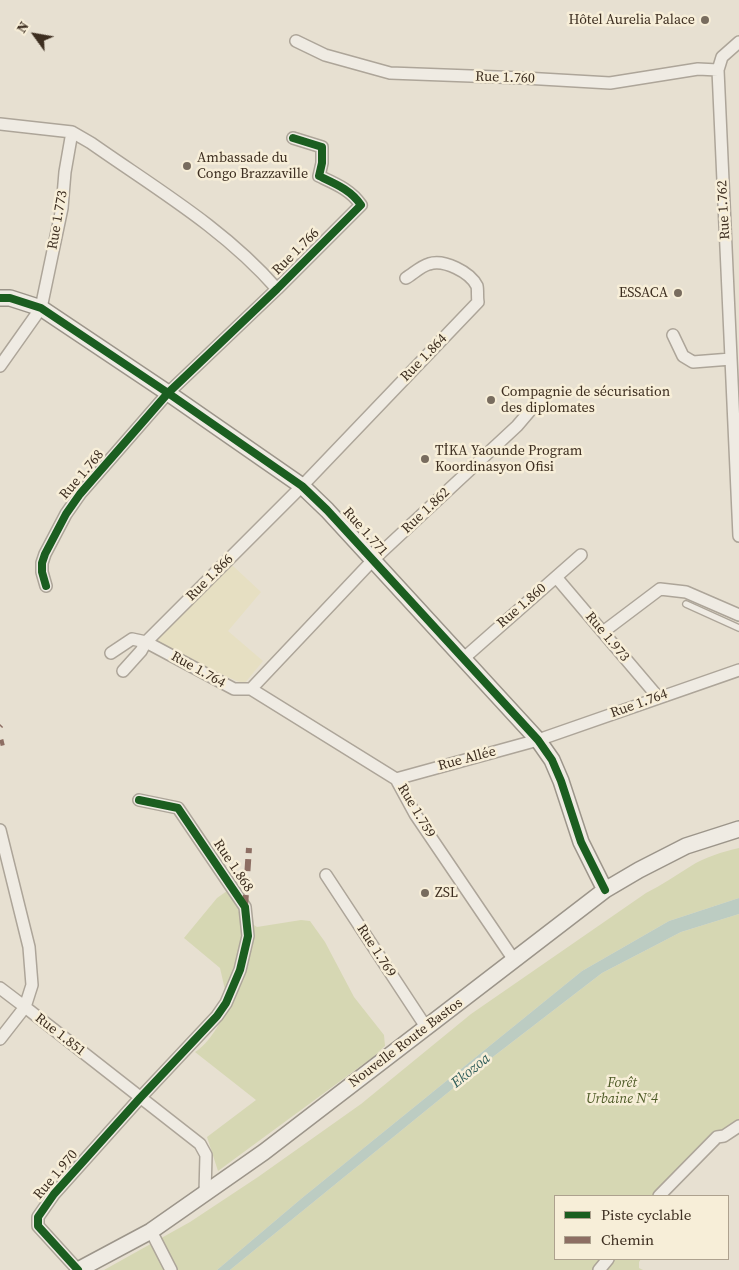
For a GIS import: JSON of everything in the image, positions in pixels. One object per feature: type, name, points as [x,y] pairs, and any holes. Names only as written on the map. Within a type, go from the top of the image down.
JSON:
[{"type":"street","name":"Rue 1.760","points":[[296,41],[333,57],[390,73],[610,83],[698,69],[718,70]]},
{"type":"street","points":[[718,70],[722,57],[739,42]]},
{"type":"street","name":"Rue 1.762","points":[[718,70],[739,536]]},
{"type":"street","points":[[0,124],[72,132],[91,143],[205,223],[242,252],[277,289]]},
{"type":"street","name":"Rue 1.773","points":[[41,308],[62,208],[65,172],[72,132]]},
{"type":"street","name":"Rue 1.766","points":[[168,393],[277,289],[361,205],[346,189],[319,176],[322,163],[322,147],[294,138]]},
{"type":"street","name":"Rue 1.864","points":[[302,486],[478,302],[477,286],[467,275],[450,264],[437,262],[428,264],[406,278]]},
{"type":"street","name":"Rue 1.771","points":[[0,298],[10,298],[41,308],[302,486],[327,510],[538,740],[552,760],[581,842],[605,890]]},
{"type":"street","points":[[0,366],[41,308]]},
{"type":"street","points":[[673,335],[683,356],[693,362],[731,359]]},
{"type":"street","name":"Rue 1.768","points":[[46,586],[42,572],[44,554],[66,514],[80,494],[168,393]]},
{"type":"street","name":"Rue 1.862","points":[[251,689],[372,560],[517,426],[540,399]]},
{"type":"street","name":"Rue 1.866","points":[[123,671],[141,652],[146,642],[302,486]]},
{"type":"street","name":"Rue 1.860","points":[[464,658],[581,555]]},
{"type":"street","name":"Rue 1.973","points":[[556,577],[658,697]]},
{"type":"street","points":[[602,632],[660,589],[686,592],[739,615]]},
{"type":"street","points":[[111,653],[132,639],[146,642]]},
{"type":"street","name":"Rue 1.764","points":[[146,642],[234,689],[251,689]]},
{"type":"street","name":"Rue 1.764","points":[[538,740],[739,670]]},
{"type":"street","name":"Rue 1.759","points":[[251,689],[396,779],[415,814],[514,960]]},
{"type":"street","name":"Rue Allée","points":[[396,779],[538,740]]},
{"type":"street","name":"Rue 1.868","points":[[139,800],[178,808],[245,907],[248,936],[240,970],[226,1003],[217,1016],[140,1098]]},
{"type":"street","name":"Nouvelle Route Bastos","points":[[78,1270],[151,1231],[264,1152],[605,890],[686,846],[739,829]]},
{"type":"street","name":"Rue 1.851","points":[[0,830],[29,947],[32,968],[32,985],[25,1007],[200,1144],[206,1155],[205,1193]]},
{"type":"street","name":"Rue 1.769","points":[[326,875],[426,1027]]},
{"type":"street","points":[[0,988],[25,1007],[0,1039]]},
{"type":"street","name":"Rue 1.970","points":[[78,1270],[38,1226],[38,1217],[54,1194],[140,1098]]},
{"type":"street","points":[[660,1195],[717,1137],[724,1136],[739,1126]]},
{"type":"street","points":[[151,1231],[171,1270]]},
{"type":"street","points":[[599,1270],[607,1260]]},
{"type":"lane","points":[[686,604],[739,628]]},
{"type":"shaded area","points":[[232,565],[261,592],[228,631],[263,661],[244,684],[216,672],[158,641],[159,633]]},
{"type":"green space","points":[[739,848],[739,898],[669,921],[582,971],[302,1198],[217,1270],[104,1270],[190,1222],[258,1177],[361,1104],[471,1014],[646,893],[702,860]]},
{"type":"green space","points":[[227,891],[235,899],[240,916],[257,927],[301,920],[310,921],[325,942],[354,997],[384,1035],[385,1046],[373,1057],[218,1171],[207,1137],[256,1100],[195,1052],[210,1038],[229,1007],[220,968],[184,938],[217,898]]},
{"type":"green space","name":"Forêt Urbaine N°4","points":[[739,914],[739,1128],[710,1152],[666,1195],[554,1195],[554,1260],[640,1260],[639,1268],[643,1270],[230,1270],[472,1073],[602,973],[681,932]]},
{"type":"water","name":"Ekozoa","points":[[739,898],[739,914],[681,932],[602,973],[472,1073],[230,1270],[217,1270],[302,1198],[582,971],[669,921]]},
{"type":"marked path","points":[[0,743],[4,742]]},
{"type":"marked path","points":[[245,907],[249,848]]},
{"type":"cycle path","points":[[46,586],[42,572],[45,554],[66,514],[80,494],[168,393],[277,289],[361,205],[348,191],[319,176],[322,163],[322,147],[293,138]]},
{"type":"cycle path","points":[[0,298],[10,298],[41,308],[302,486],[327,510],[538,740],[552,760],[581,842],[605,890]]},
{"type":"cycle path","points":[[78,1270],[38,1226],[38,1217],[54,1194],[217,1016],[226,1003],[240,970],[248,936],[245,907],[178,808],[139,800]]},
{"type":"place","name":"Hôtel Aurelia Palace","points":[[705,20]]},
{"type":"place","name":"Ambassade du Congo Brazzaville","points":[[187,166]]},
{"type":"place","name":"ESSACA","points":[[678,293]]},
{"type":"place","name":"Compagnie de sécurisation des diplomates","points":[[491,400]]},
{"type":"place","name":"TİKA Yaounde Program Koordinasyon Ofisi","points":[[425,459]]},
{"type":"place","name":"ZSL","points":[[425,893]]}]
